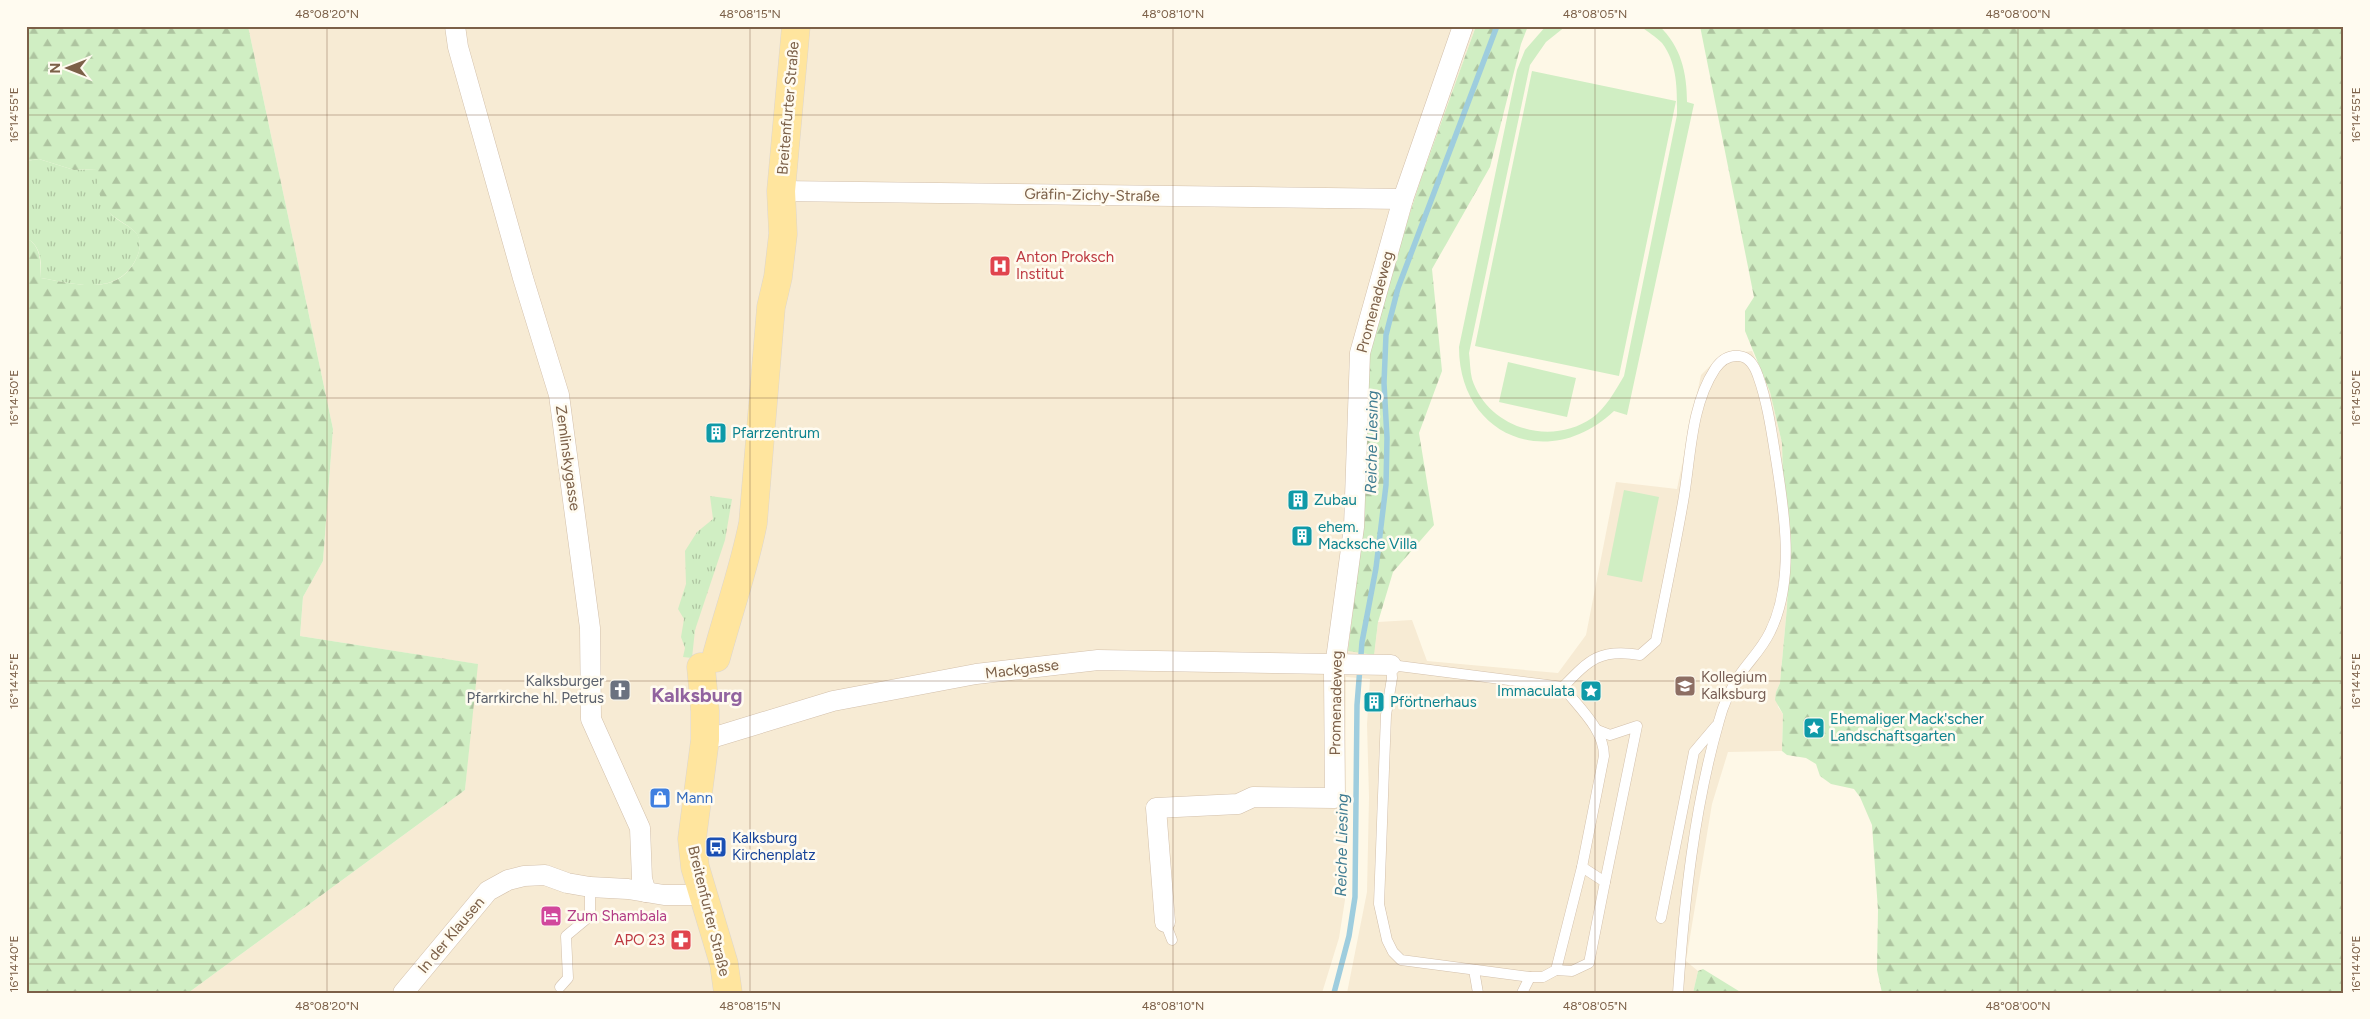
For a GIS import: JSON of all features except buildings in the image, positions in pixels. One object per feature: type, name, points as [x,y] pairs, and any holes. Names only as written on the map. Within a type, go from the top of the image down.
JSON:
[{"type":"main road","name":"Breitenfurter Straße","points":[[728,993],[724,964],[695,866],[692,839],[705,740],[708,663],[714,602],[734,548],[755,481],[771,307],[778,277],[782,242],[783,210],[781,191],[796,26]]},
{"type":"street","name":"Zemlinskygasse","points":[[455,26],[458,47],[520,268],[560,395],[586,594],[590,643],[591,719],[640,828],[642,879],[646,892]]},
{"type":"street","name":"Promenadeweg","points":[[1165,922],[1156,808],[1238,804],[1253,797],[1336,798],[1340,663],[1354,527],[1360,353],[1403,198],[1464,26]]},
{"type":"street","name":"Gräfin-Zichy-Straße","points":[[781,191],[1403,198]]},
{"type":"street","name":"Mackgasse","points":[[705,740],[833,701],[976,674],[1098,660],[1382,665]]},
{"type":"street","name":"In der Klausen","points":[[403,993],[488,891],[508,880],[524,876],[545,876],[567,883],[590,887],[664,895],[705,896]]},
{"type":"lane","points":[[1563,687],[1580,669],[1596,658],[1619,651],[1640,655],[1656,641],[1684,500],[1696,420],[1705,389],[1715,368],[1722,360],[1729,356],[1743,357],[1749,360],[1758,377],[1772,436],[1786,527],[1779,610],[1770,632],[1729,692],[1718,723],[1697,825],[1684,926],[1678,993]]},
{"type":"lane","points":[[1382,665],[1563,687],[1597,730],[1604,744],[1604,756],[1582,867],[1556,970]]},
{"type":"lane","points":[[1382,665],[1392,678],[1386,715],[1379,904],[1382,927],[1393,952],[1401,960],[1530,977],[1543,977],[1556,970],[1572,971],[1589,963],[1637,726],[1610,735],[1597,730]]},
{"type":"lane","points":[[1661,918],[1694,752],[1718,723]]},
{"type":"lane","points":[[1582,867],[1605,882]]},
{"type":"lane","points":[[560,986],[568,978],[566,936],[590,916],[590,887]]},
{"type":"lane","points":[[1165,922],[1172,940]]},
{"type":"lane","points":[[1474,970],[1478,993]]},
{"type":"lane","points":[[1522,993],[1530,977]]},
{"type":"shaded area","points":[[248,26],[1476,26],[1422,176],[1374,655],[1378,622],[1412,620],[1427,661],[1558,673],[1586,635],[1616,482],[1677,489],[1701,375],[1721,355],[1752,351],[1770,392],[1782,443],[1783,483],[1790,527],[1787,607],[1780,683],[1776,692],[1778,707],[1783,714],[1782,751],[1728,752],[1712,804],[1686,961],[1698,971],[1693,993],[1347,993],[1367,892],[1369,797],[1367,724],[1370,679],[1346,677],[1345,900],[1339,938],[1322,993],[188,993],[465,790],[477,664],[300,636],[303,597],[323,561],[333,429]]},
{"type":"green space","points":[[26,26],[248,26],[333,429],[323,561],[303,597],[300,636],[478,664],[465,790],[188,993],[26,993],[26,238],[38,250],[41,278],[81,285],[95,285],[118,279],[128,271],[136,259],[140,246],[136,233],[112,215],[104,205],[98,187],[96,169],[74,170],[39,159],[26,161]]},
{"type":"green space","points":[[1476,26],[1528,26],[1521,44],[1490,167],[1432,269],[1442,371],[1419,433],[1434,525],[1393,572],[1378,622],[1374,655],[1348,651],[1363,527],[1370,337],[1422,176]]},
{"type":"green space","points":[[1546,26],[1566,26],[1546,42],[1530,65],[1469,353],[1472,379],[1480,396],[1492,410],[1506,421],[1522,428],[1540,431],[1558,431],[1575,427],[1592,418],[1602,409],[1624,376],[1677,115],[1676,78],[1671,60],[1662,43],[1640,26],[1659,26],[1673,42],[1684,70],[1687,102],[1694,104],[1627,415],[1614,411],[1589,429],[1563,439],[1537,441],[1512,436],[1491,423],[1474,404],[1463,378],[1459,347],[1517,70],[1525,50]]},
{"type":"green space","points":[[1700,26],[2344,26],[2344,993],[1882,993],[1877,970],[1878,910],[1872,825],[1860,797],[1854,789],[1831,784],[1820,776],[1816,764],[1806,758],[1787,755],[1782,751],[1783,714],[1775,700],[1780,683],[1787,607],[1790,527],[1783,483],[1782,443],[1770,392],[1745,331],[1745,311],[1754,297]]},
{"type":"green space","points":[[1532,71],[1676,101],[1619,376],[1475,346]]},
{"type":"green space","points":[[39,159],[74,170],[97,169],[99,186],[109,211],[134,231],[140,240],[136,259],[128,271],[118,279],[107,283],[81,285],[41,278],[40,255],[35,245],[26,238],[26,161]]},
{"type":"green space","points":[[1508,362],[1576,378],[1567,417],[1499,402]]},
{"type":"green space","points":[[1624,490],[1659,497],[1642,582],[1607,575]]},
{"type":"green space","points":[[710,496],[732,499],[725,540],[695,630],[692,658],[683,657],[685,648],[681,637],[684,619],[678,609],[686,584],[685,551],[697,532],[713,519]]},
{"type":"green space","points":[[1703,969],[1742,993],[1693,993],[1698,971]]},
{"type":"waterway","name":"Reiche Liesing","points":[[1334,993],[1349,936],[1355,897],[1357,705],[1362,642],[1376,568],[1386,485],[1387,438],[1384,383],[1386,335],[1398,288],[1497,26]]},
{"type":"place","name":"Anton Proksch Institut","points":[[1000,266]]},
{"type":"place","name":"Pfarrzentrum","points":[[716,433]]},
{"type":"place","name":"Zubau","points":[[1298,500]]},
{"type":"place","name":"ehem. Macksche Villa","points":[[1302,536]]},
{"type":"place","name":"Kollegium Kalksburg","points":[[1685,686]]},
{"type":"place","name":"Kalksburger Pfarrkirche hl. Petrus","points":[[620,690]]},
{"type":"place","name":"Immaculata","points":[[1591,691]]},
{"type":"place","name":"Pförtnerhaus","points":[[1374,702]]},
{"type":"place","name":"Ehemaliger Mack'scher Landschaftsgarten","points":[[1814,728]]},
{"type":"place","name":"Mann","points":[[660,798]]},
{"type":"place","name":"Kalksburg Kirchenplatz","points":[[716,847]]},
{"type":"place","name":"Zum Shambala","points":[[551,916]]},
{"type":"place","name":"APO 23","points":[[681,940]]},
{"type":"district","name":"Kalksburg","points":[[697,695]]}]
